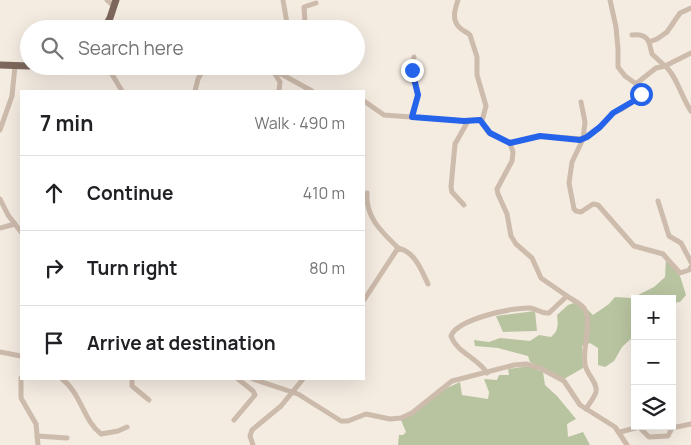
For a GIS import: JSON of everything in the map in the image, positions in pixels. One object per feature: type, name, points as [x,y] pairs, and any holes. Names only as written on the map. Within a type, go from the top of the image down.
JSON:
[{"type":"main road","points":[[108,20],[115,3]]},
{"type":"main road","points":[[0,65],[20,66]]},
{"type":"street","points":[[107,0],[115,3]]},
{"type":"street","points":[[283,0],[286,20]]},
{"type":"street","points":[[302,0],[305,20]]},
{"type":"street","points":[[458,0],[454,19],[459,28],[470,35],[477,57],[476,75],[486,106],[482,122]]},
{"type":"street","points":[[365,102],[384,116],[478,120],[482,122],[490,133],[510,143],[540,136],[583,139],[600,127],[613,113],[639,98],[642,92],[637,83],[625,76],[618,67],[616,27],[610,0]]},
{"type":"street","points":[[304,7],[316,3]]},
{"type":"street","points":[[649,42],[667,32],[680,13],[691,8]]},
{"type":"street","points":[[632,35],[641,35],[649,42],[652,54],[670,70],[684,101],[691,111]]},
{"type":"street","points":[[637,83],[656,68],[665,66],[691,53]]},
{"type":"street","points":[[412,117],[418,95],[412,72],[414,57]]},
{"type":"street","points":[[0,130],[11,103],[15,66]]},
{"type":"street","points":[[113,75],[121,90]]},
{"type":"street","points":[[195,90],[200,75]]},
{"type":"street","points":[[276,75],[280,82],[279,90]]},
{"type":"street","points":[[285,75],[309,90]]},
{"type":"street","points":[[581,102],[586,120],[583,139],[572,162],[569,183],[571,201],[575,210],[581,212],[593,204],[598,204],[634,246],[663,254],[680,273],[689,270],[691,267]]},
{"type":"street","points":[[464,205],[452,191],[451,187],[455,144],[468,121]]},
{"type":"street","points":[[510,143],[513,152],[512,161],[497,189],[507,214],[511,236],[516,244],[532,258],[541,278],[584,308],[586,312],[584,362],[596,390],[586,409]]},
{"type":"street","points":[[367,193],[366,204],[377,226],[398,248],[410,254],[419,266],[428,284]]},
{"type":"street","points":[[0,199],[20,231]]},
{"type":"street","points":[[658,201],[668,236],[682,243],[691,262]]},
{"type":"street","points":[[0,228],[15,224]]},
{"type":"street","points":[[365,298],[398,248]]},
{"type":"street","points":[[487,373],[482,366],[465,354],[453,341],[451,336],[453,331],[488,314],[529,308],[549,313],[567,296]]},
{"type":"street","points":[[0,352],[20,356]]},
{"type":"street","points":[[256,380],[293,392],[343,421],[366,414],[396,420],[412,413],[449,383],[461,378],[518,364],[533,365],[564,380],[578,403],[614,426],[620,432],[627,445]]},
{"type":"street","points":[[21,380],[21,398],[35,422],[38,445]]},
{"type":"street","points":[[63,380],[71,386],[91,425],[99,433],[105,435],[127,427]]},
{"type":"street","points":[[132,380],[132,386],[149,400]]},
{"type":"street","points":[[234,420],[255,395],[253,391],[239,380]]},
{"type":"street","points":[[253,445],[250,436],[252,430],[281,406],[302,380]]},
{"type":"street","points":[[620,432],[639,426],[650,437],[667,436],[670,435],[672,428],[691,424]]},
{"type":"street","points":[[37,436],[67,438]]},
{"type":"green space","points":[[666,258],[680,276],[686,295],[680,302],[676,302],[676,295],[638,295],[654,287],[665,277]]},
{"type":"green space","points":[[615,297],[631,298],[631,339],[622,347],[614,361],[605,367],[598,365],[598,348],[590,343],[582,346],[583,368],[564,379],[530,362],[528,356],[498,348],[475,346],[474,340],[489,342],[500,338],[530,341],[539,335],[551,337],[557,330],[557,315],[568,305],[574,303],[587,309],[593,315],[609,304]]},
{"type":"green space","points":[[535,311],[537,331],[503,332],[496,316]]},
{"type":"green space","points":[[530,366],[543,372],[545,385],[576,419],[567,424],[568,437],[583,432],[590,445],[398,445],[399,435],[403,435],[406,432],[401,420],[447,388],[460,382],[462,395],[488,399],[489,392],[484,379],[497,380],[499,375],[509,375],[508,369]]},
{"type":"route","points":[[412,70],[418,95],[412,117],[464,121],[481,120],[485,129],[490,133],[510,143],[540,136],[574,140],[583,139],[605,123],[613,113],[637,99],[641,94]]}]
